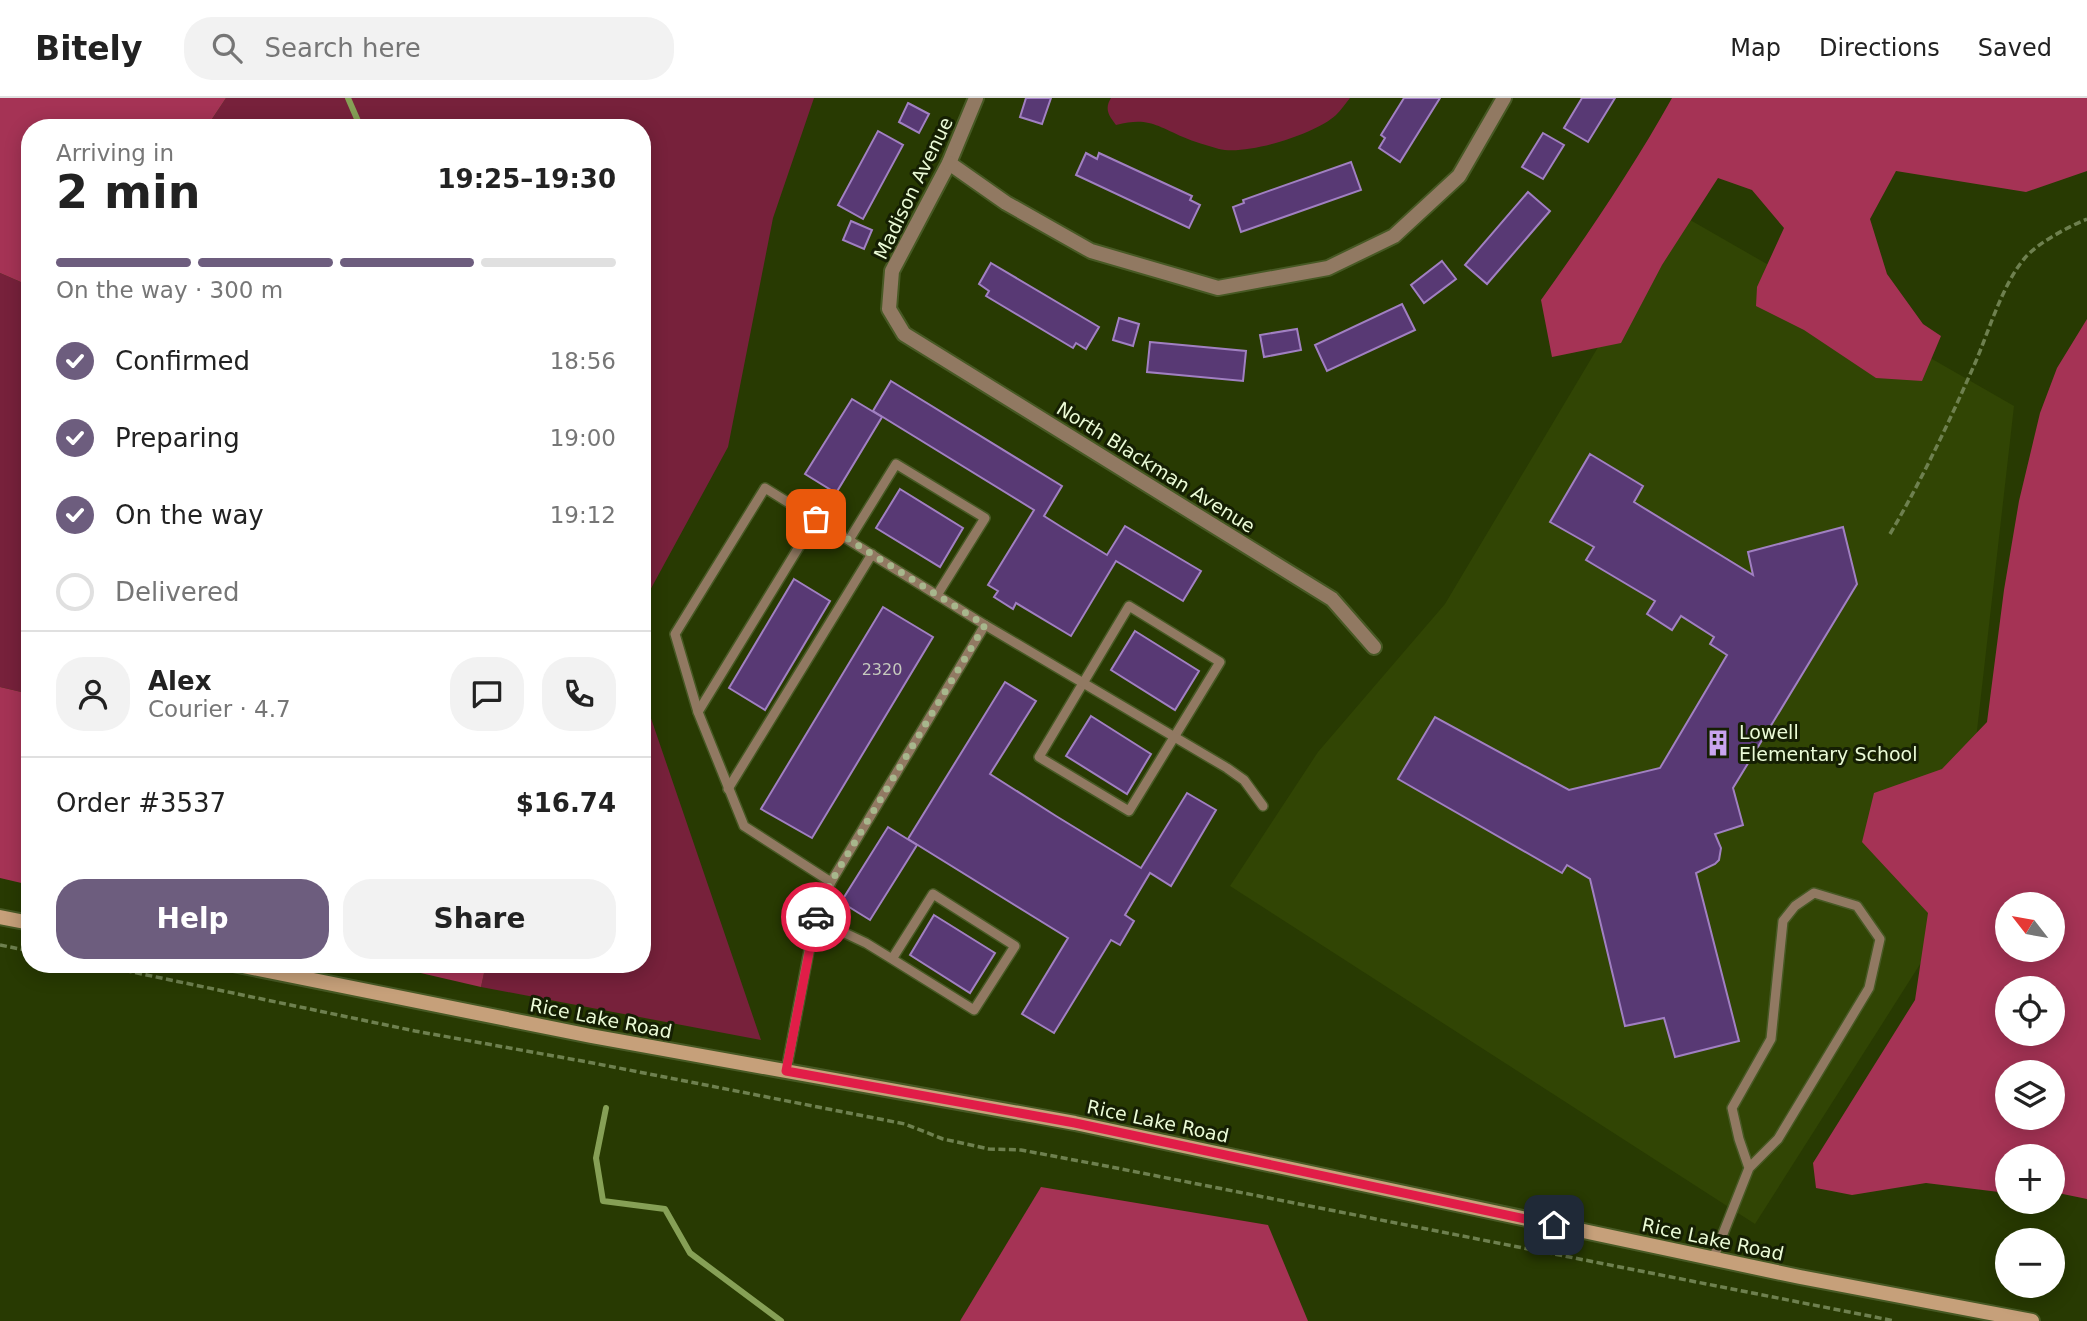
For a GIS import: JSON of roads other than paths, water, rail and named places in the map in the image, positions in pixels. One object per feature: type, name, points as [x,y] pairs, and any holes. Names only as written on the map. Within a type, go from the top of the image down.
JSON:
[{"type":"main road","points":[[0,917],[21,921]]},
{"type":"main road","name":"Rice Lake Road","points":[[278,973],[591,1036],[1075,1123],[1713,1259],[2032,1321]]},
{"type":"street","name":"Madison Avenue","points":[[904,334],[889,309],[892,271],[950,163],[976,98]]},
{"type":"street","points":[[950,163],[1006,203],[1091,251],[1218,288],[1328,268],[1394,236],[1459,176],[1504,98]]},
{"type":"street","name":"North Blackman Avenue","points":[[904,334],[1332,598],[1374,647]]},
{"type":"lane","points":[[849,540],[896,464],[985,518],[937,595]]},
{"type":"lane","points":[[831,882],[744,826],[698,712],[675,634],[765,488],[985,625],[1227,768],[1244,780],[1263,806]]},
{"type":"lane","points":[[698,712],[816,519]]},
{"type":"lane","points":[[728,789],[872,554]]},
{"type":"lane","points":[[1129,606],[1220,662],[1129,811],[1039,757],[1082,682],[1129,606]]},
{"type":"lane","points":[[786,1071],[815,919],[831,882],[985,625]]},
{"type":"lane","points":[[1713,1259],[1749,1168],[1778,1139],[1869,988],[1880,939],[1857,906],[1814,893],[1795,906],[1783,921],[1771,1039],[1732,1108],[1749,1168]]},
{"type":"lane","points":[[815,919],[866,943],[974,1010],[1015,946],[933,894],[892,958]]},
{"type":"waterway","points":[[348,98],[357,119]]},
{"type":"waterway","points":[[606,1108],[596,1158],[603,1201],[665,1209],[690,1253],[781,1321]]},
{"type":"place","name":"Lowell Elementary School","points":[[1718,743]]}]
